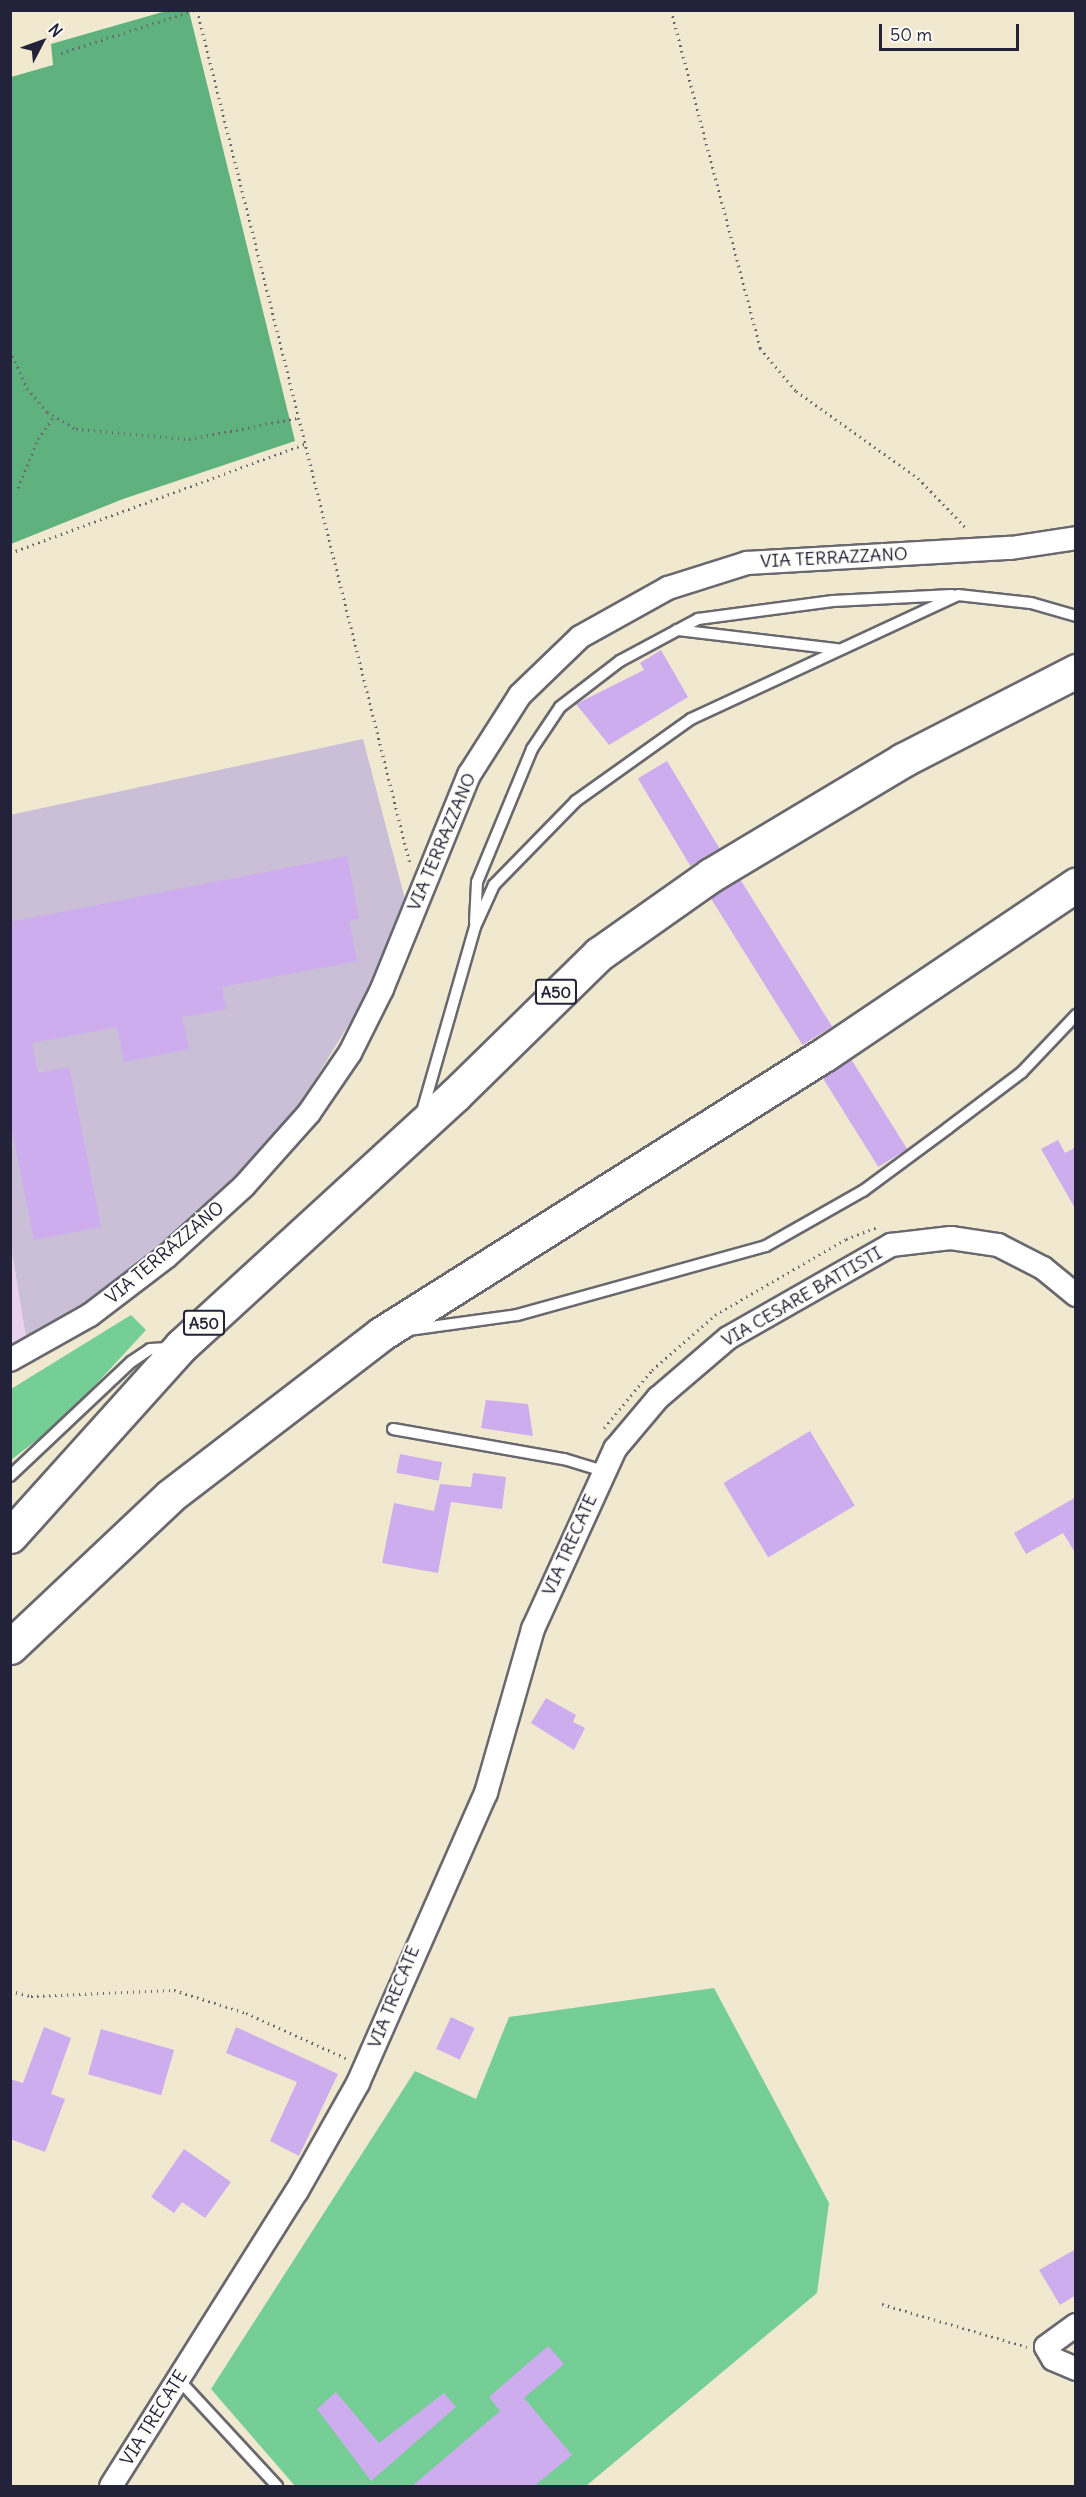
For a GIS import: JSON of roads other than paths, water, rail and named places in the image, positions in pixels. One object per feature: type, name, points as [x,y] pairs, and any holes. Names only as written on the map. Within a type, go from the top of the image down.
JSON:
[{"type":"highway","name":"A50","points":[[10,1536],[181,1346],[418,1129],[599,954],[711,875],[912,754],[1076,671]]},
{"type":"highway","points":[[10,1647],[170,1496],[381,1334],[825,1054],[1076,885]]},
{"type":"street","name":"VIA TERRAZZANO","points":[[10,1360],[90,1315],[166,1257],[277,1151],[361,1033],[469,775],[520,695],[550,661],[620,612],[668,588],[747,563],[1011,548],[1076,538]]},
{"type":"street","name":"VIA CESARE BATTISTI","points":[[594,1467],[621,1442],[689,1369],[728,1338],[885,1247],[951,1238],[998,1245],[1043,1268],[1076,1295]]},
{"type":"street","name":"VIA TRECATE","points":[[111,2487],[297,2191],[365,2067],[486,1793],[533,1629],[594,1467]]},
{"type":"street","points":[[1076,2325],[1046,2347],[1053,2358],[1076,2369]]},
{"type":"lane","points":[[475,927],[477,882],[532,749],[560,707],[620,661],[698,619],[832,601],[958,595],[1031,603],[1076,616]]},
{"type":"lane","points":[[418,1129],[475,927],[494,885],[576,801],[691,719],[837,649],[958,595]]},
{"type":"lane","points":[[677,630],[837,649]]},
{"type":"lane","points":[[381,1334],[517,1315],[766,1246],[863,1191],[948,1128],[1022,1072],[1076,1015]]},
{"type":"lane","points":[[10,1476],[131,1362],[150,1350],[181,1346]]},
{"type":"lane","points":[[393,1429],[594,1467]]},
{"type":"lane","points":[[178,2378],[277,2487]]}]
